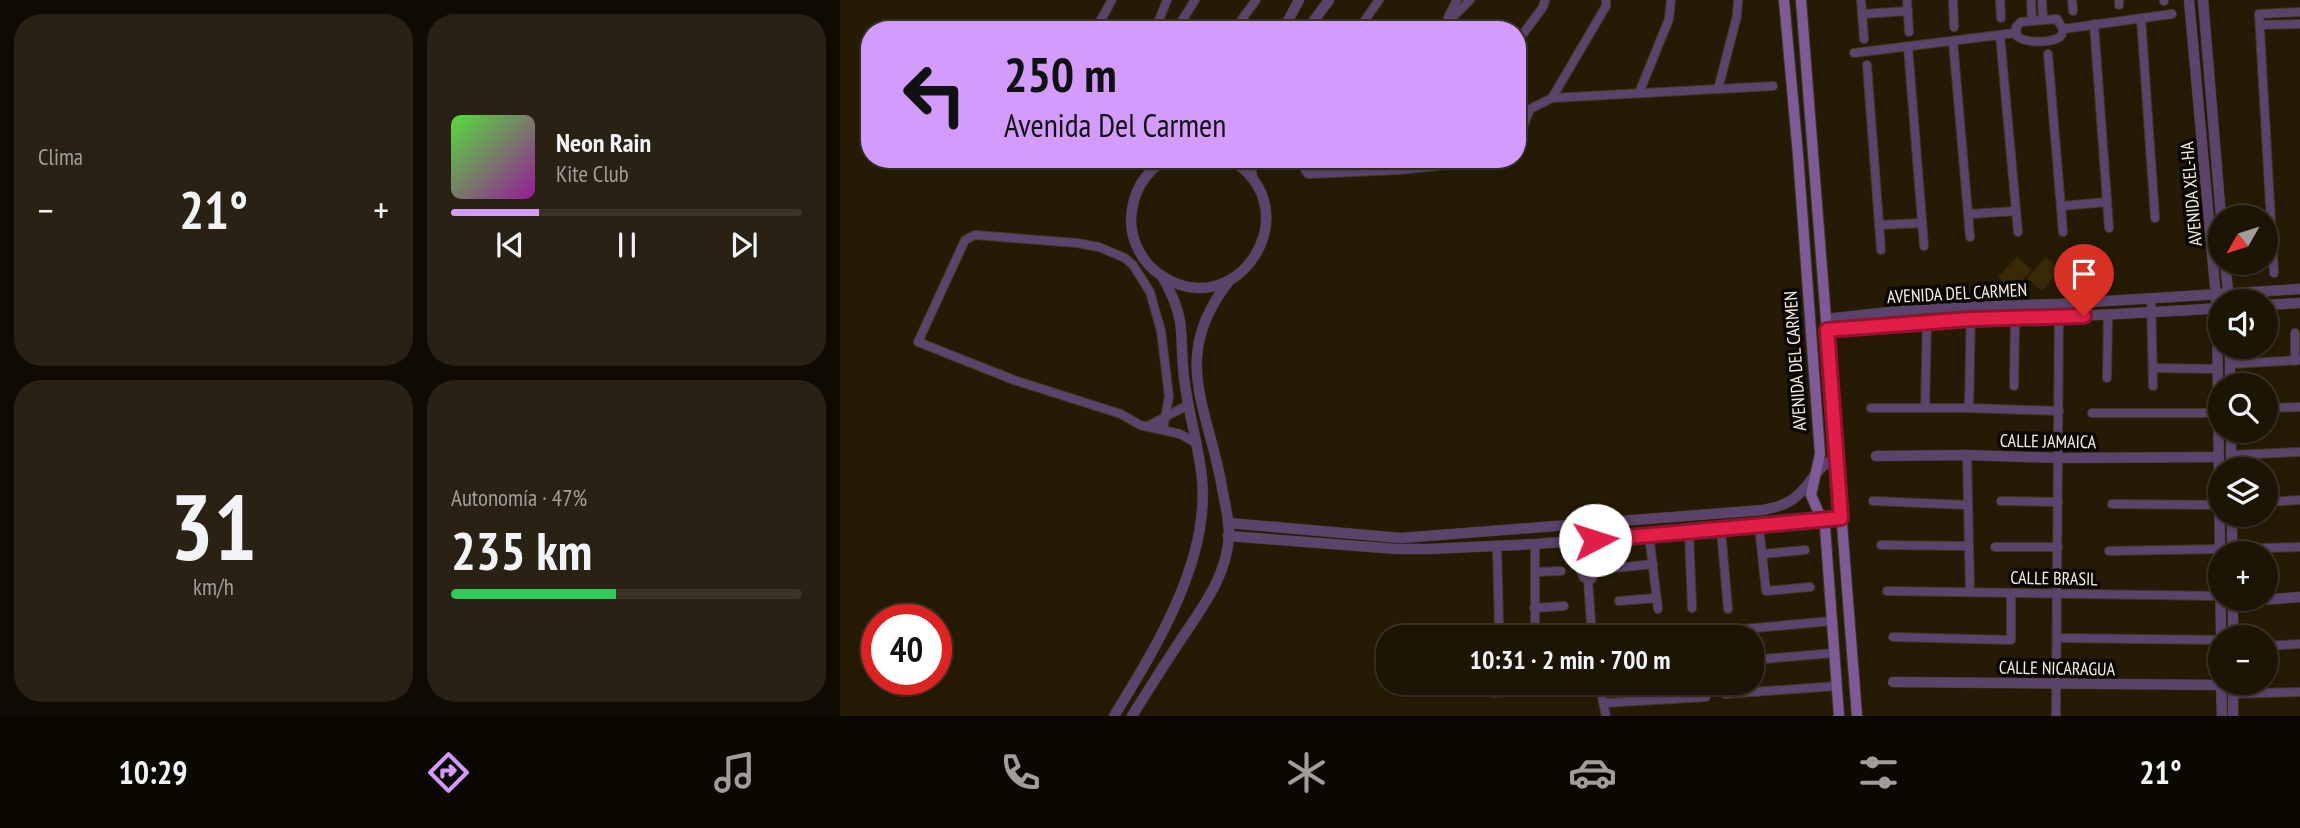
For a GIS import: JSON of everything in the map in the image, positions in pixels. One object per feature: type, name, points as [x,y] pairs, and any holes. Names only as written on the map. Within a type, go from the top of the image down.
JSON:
[{"type":"main road","points":[[1784,1],[1801,0]]},
{"type":"main road","name":"AVENIDA DEL CARMEN","points":[[1801,0],[1857,716]]},
{"type":"main road","name":"AVENIDA DEL CARMEN","points":[[1784,1],[1820,454],[1811,495],[1825,527],[1839,716]]},
{"type":"main road","points":[[1798,155],[1806,148],[1814,148]]},
{"type":"street","points":[[1101,21],[1112,0]]},
{"type":"street","points":[[1159,21],[1167,0]]},
{"type":"street","points":[[1182,21],[1195,0]]},
{"type":"street","points":[[1241,21],[1256,0]]},
{"type":"street","points":[[1288,21],[1299,0]]},
{"type":"street","points":[[1314,21],[1329,0]]},
{"type":"street","points":[[1364,21],[1379,0]]},
{"type":"street","points":[[1445,21],[1457,0]]},
{"type":"street","points":[[1447,21],[1470,0]]},
{"type":"street","points":[[1526,30],[1545,0]]},
{"type":"street","points":[[1552,98],[1606,6],[1606,0]]},
{"type":"street","points":[[1639,93],[1669,19],[1671,0]]},
{"type":"street","points":[[1718,89],[1737,16],[1738,0]]},
{"type":"street","points":[[1861,0],[1864,39]]},
{"type":"street","points":[[1907,0],[1909,32]]},
{"type":"street","points":[[1953,0],[1954,27]]},
{"type":"street","points":[[2000,0],[2001,18]]},
{"type":"street","points":[[2031,0],[2032,21]]},
{"type":"street","points":[[2042,0],[2043,20]]},
{"type":"street","points":[[2072,0],[2073,11]]},
{"type":"street","name":"AVENIDA XEL-HA","points":[[2189,0],[2216,289]]},
{"type":"street","name":"AVENIDA XEL-HA","points":[[2203,0],[2220,205]]},
{"type":"street","points":[[1862,14],[1908,11]]},
{"type":"street","points":[[2270,205],[2259,14],[2300,12]]},
{"type":"street","points":[[2063,29],[2172,14]]},
{"type":"street","points":[[2141,18],[2155,218]]},
{"type":"street","points":[[2057,19],[2063,29],[2055,39],[2025,41],[2019,39],[2015,33],[2018,24],[2043,20],[2057,19]]},
{"type":"street","points":[[2094,24],[2109,228]]},
{"type":"street","points":[[2260,25],[2300,24]]},
{"type":"street","points":[[1854,53],[2015,33]]},
{"type":"street","points":[[2000,35],[2018,232]]},
{"type":"street","points":[[1953,41],[1970,237]]},
{"type":"street","points":[[1908,47],[1924,246]]},
{"type":"street","points":[[2048,54],[2063,232]]},
{"type":"street","points":[[1867,65],[1881,250]]},
{"type":"street","points":[[1526,119],[1530,109],[1552,98],[1773,86]]},
{"type":"street","points":[[1153,168],[1140,184],[1132,206],[1131,229],[1138,251],[1152,269],[1169,281],[1190,287],[1212,287],[1229,281],[1250,266],[1261,247],[1267,226],[1265,205],[1257,184],[1243,168]]},
{"type":"street","points":[[1251,168],[1252,178]]},
{"type":"street","points":[[1304,168],[1308,174],[1418,168]]},
{"type":"street","points":[[2062,206],[2107,202]]},
{"type":"street","points":[[1970,214],[2016,211]]},
{"type":"street","points":[[1879,225],[1922,223]]},
{"type":"street","points":[[1163,429],[1169,396],[1159,321],[1141,276],[1129,262],[1100,247],[1077,243],[975,235],[965,240],[918,342],[1014,380],[1121,414],[1140,425],[1181,434],[1196,443]]},
{"type":"street","points":[[1114,716],[1155,649],[1168,622],[1181,593],[1198,534],[1203,481],[1181,357],[1180,318],[1162,276]]},
{"type":"street","points":[[1132,716],[1216,584],[1225,556],[1228,523],[1220,477],[1200,403],[1195,356],[1199,334],[1208,313],[1229,281]]},
{"type":"street","name":"AVENIDA DEL CARMEN","points":[[2278,291],[2300,289]]},
{"type":"street","name":"AVENIDA DEL CARMEN","points":[[1826,325],[1880,312],[1971,305],[2059,304],[2208,294]]},
{"type":"street","points":[[2151,298],[2153,386]]},
{"type":"street","points":[[2278,304],[2300,303]]},
{"type":"street","points":[[2056,716],[2059,304]]},
{"type":"street","points":[[1969,408],[1971,305]]},
{"type":"street","name":"AVENIDA DEL CARMEN","points":[[1826,325],[1881,326],[1971,319],[2015,320],[2208,309]]},
{"type":"street","points":[[1880,312],[1881,326]]},
{"type":"street","points":[[2107,378],[2108,314]]},
{"type":"street","points":[[2014,386],[2015,320]]},
{"type":"street","points":[[1925,408],[1927,322]]},
{"type":"street","points":[[2230,363],[2298,360],[2295,333]]},
{"type":"street","name":"AVENIDA XEL-HA","points":[[2218,359],[2218,373]]},
{"type":"street","points":[[2230,359],[2230,373]]},
{"type":"street","points":[[2153,368],[2218,369]]},
{"type":"street","points":[[1148,426],[1188,405]]},
{"type":"street","points":[[2278,408],[2300,407]]},
{"type":"street","points":[[1871,408],[2059,411]]},
{"type":"street","points":[[2092,412],[2208,413]]},
{"type":"street","name":"AVENIDA XEL-HA","points":[[2219,443],[2219,457]]},
{"type":"street","points":[[2231,443],[2231,455],[2300,452]]},
{"type":"street","points":[[1967,455],[1970,592]]},
{"type":"street","name":"CALLE JAMAICA","points":[[1876,456],[2208,457]]},
{"type":"street","points":[[1228,523],[1401,538],[1771,509],[1792,500],[1823,464],[1837,459]]},
{"type":"street","points":[[1203,481],[1220,477]]},
{"type":"street","points":[[2278,501],[2300,500]]},
{"type":"street","points":[[1873,501],[1968,505]]},
{"type":"street","points":[[2001,501],[2058,502]]},
{"type":"street","points":[[2112,504],[2208,505]]},
{"type":"street","points":[[1771,509],[1773,526]]},
{"type":"street","points":[[1228,536],[1397,549],[1493,547],[1773,526],[1841,518]]},
{"type":"street","points":[[1633,536],[1634,520]]},
{"type":"street","points":[[1588,580],[1592,579],[1596,568],[1594,523]]},
{"type":"street","points":[[1576,524],[1579,567],[1584,578],[1588,580],[1591,625]]},
{"type":"street","points":[[1759,527],[1766,591],[1810,587]]},
{"type":"street","points":[[1721,530],[1728,610]]},
{"type":"street","points":[[1486,531],[1493,547],[1499,625]]},
{"type":"street","points":[[1689,532],[1692,608]]},
{"type":"street","points":[[1649,535],[1658,609]]},
{"type":"street","points":[[1535,544],[1535,621]]},
{"type":"street","points":[[1881,545],[1969,546]]},
{"type":"street","points":[[1995,547],[2058,548]]},
{"type":"street","points":[[2278,548],[2300,547]]},
{"type":"street","points":[[1763,554],[1805,550]]},
{"type":"street","points":[[2109,551],[2208,550]]},
{"type":"street","points":[[1615,568],[1653,564]]},
{"type":"street","points":[[1535,572],[1561,571]]},
{"type":"street","name":"CALLE BRASIL","points":[[1887,591],[2208,598]]},
{"type":"street","points":[[1893,637],[2011,640],[2011,593]]},
{"type":"street","name":"CALLE BRASIL","points":[[2278,597],[2300,597]]},
{"type":"street","points":[[1619,601],[1657,598]]},
{"type":"street","points":[[1534,608],[1564,606]]},
{"type":"street","points":[[1764,627],[1832,621]]},
{"type":"street","points":[[1168,622],[1185,633]]},
{"type":"street","points":[[2057,638],[2208,638]]},
{"type":"street","points":[[2278,645],[2300,644]]},
{"type":"street","points":[[1764,659],[1834,653]]},
{"type":"street","name":"CALLE NICARAGUA","points":[[1893,682],[2208,684]]},
{"type":"street","points":[[1764,691],[1837,686]]},
{"type":"street","points":[[2278,693],[2300,692]]},
{"type":"street","points":[[1602,695],[1606,716]]},
{"type":"street","points":[[2221,695],[2222,716]]},
{"type":"street","points":[[2233,695],[2233,716]]},
{"type":"street","points":[[1604,703],[1706,697]]},
{"type":"shaded area","points":[[2017,257],[2032,270],[2012,291],[1998,277]]},
{"type":"shaded area","points":[[2046,257],[2060,270],[2042,291],[2027,278]]},
{"type":"route","points":[[1595,540],[1841,518],[1827,330],[1971,319],[2015,320],[2084,316]]}]
